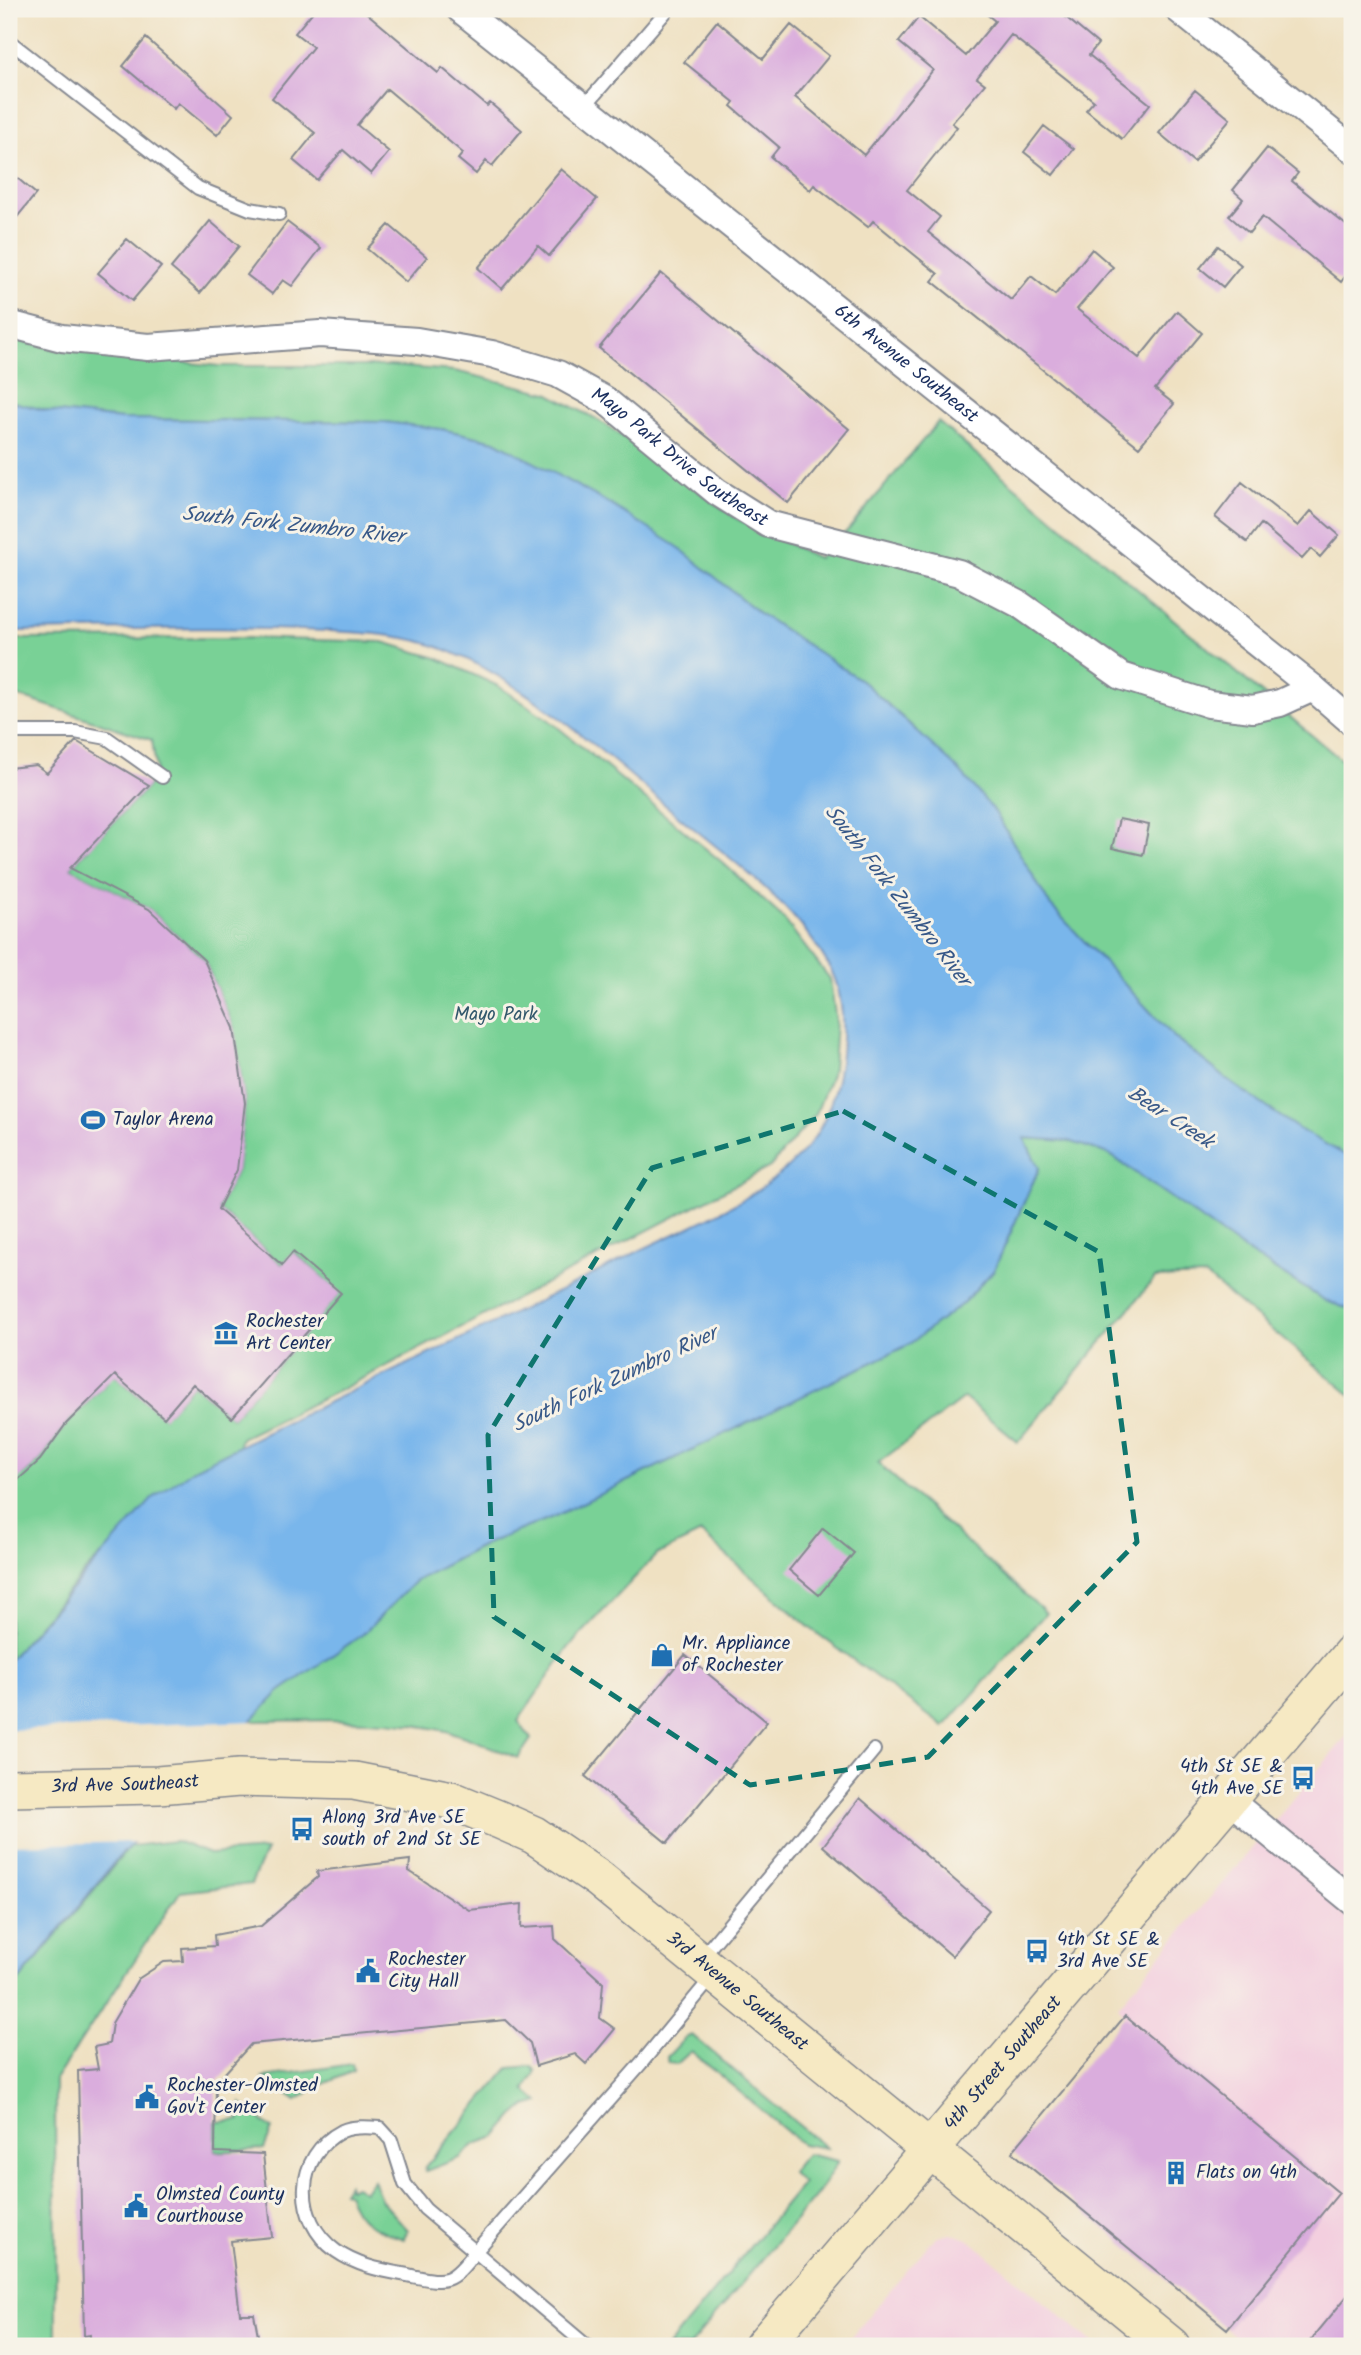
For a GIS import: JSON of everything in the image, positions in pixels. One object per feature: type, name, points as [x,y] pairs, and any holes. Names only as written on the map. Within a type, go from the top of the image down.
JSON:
[{"type":"main road","name":"4th Street Southeast","points":[[763,2346],[1352,1653]]},
{"type":"main road","name":"3rd Avenue Southeast","points":[[239,1779],[354,1781],[450,1800],[534,1835],[568,1857],[707,1967],[1171,2346]]},
{"type":"main road","name":"3rd Ave Southeast","points":[[9,1788],[158,1785],[239,1779]]},
{"type":"street","name":"6th Avenue Southeast","points":[[460,9],[1313,688],[1352,722]]},
{"type":"street","points":[[1178,9],[1352,149]]},
{"type":"street","name":"Mayo Park Drive Southeast","points":[[9,324],[62,338],[148,347],[320,334],[417,341],[492,354],[558,374],[605,400],[717,492],[768,524],[833,543],[959,573],[1018,604],[1121,676],[1209,704],[1253,709],[1280,704],[1313,688]]},
{"type":"street","points":[[1229,1800],[1352,1901]]},
{"type":"lane","points":[[583,108],[668,9]]},
{"type":"lane","points":[[9,41],[198,188],[250,209],[279,214]]},
{"type":"lane","points":[[9,732],[75,732],[107,738],[162,777]]},
{"type":"lane","points":[[587,2346],[475,2252],[425,2209],[405,2184],[391,2140],[380,2128],[344,2130],[322,2146],[307,2166],[303,2185],[307,2209],[318,2233],[336,2251],[371,2269],[445,2281],[458,2275],[475,2252],[643,2062],[707,1967],[873,1750]]},
{"type":"highlighted area","points":[[843,1111],[1099,1252],[1137,1542],[928,1757],[750,1785],[494,1617],[488,1435],[652,1168]]},
{"type":"shaded area","points":[[1352,1730],[1352,2346],[1246,2346],[1227,2329],[1339,2193],[1125,2016],[1118,2006]]},
{"type":"shaded area","points":[[950,2233],[968,2239],[1097,2346],[844,2346],[930,2243],[938,2236]]},
{"type":"green space","points":[[9,338],[55,349],[219,366],[391,366],[455,371],[548,393],[605,424],[737,519],[818,558],[848,530],[938,422],[1352,769],[1352,1159],[1297,1128],[1233,1084],[1174,1037],[1050,905],[995,812],[914,728],[862,681],[760,614],[678,547],[495,441],[441,429],[385,422],[122,419],[48,411],[9,401]]},
{"type":"green space","name":"Mayo Park","points":[[248,638],[383,642],[437,658],[498,686],[549,720],[722,862],[782,917],[830,979],[836,1021],[833,1069],[816,1114],[770,1167],[344,1388],[241,1438],[238,1447],[194,1469],[88,1568],[9,1660],[9,1482],[25,1474],[40,1460],[66,1424],[107,1383],[112,1373],[164,1417],[193,1384],[232,1418],[340,1293],[294,1252],[282,1265],[218,1209],[237,1170],[245,1103],[234,1028],[204,960],[149,909],[70,868],[149,785],[156,769],[152,740],[9,693],[9,639]]},
{"type":"green space","points":[[1023,1138],[1069,1141],[1109,1154],[1243,1249],[1326,1301],[1352,1310],[1352,1396],[1206,1276],[1155,1278],[1018,1442],[964,1398],[878,1463],[1046,1613],[944,1727],[810,1628],[701,1533],[656,1555],[569,1647],[518,1721],[531,1739],[518,1758],[464,1736],[422,1726],[348,1720],[250,1721],[279,1692],[363,1634],[415,1581],[483,1545],[555,1516],[908,1345],[962,1304],[994,1270],[1039,1169]]},
{"type":"green space","points":[[176,1841],[209,1854],[266,1850],[251,1884],[180,1892],[55,2080],[56,2346],[9,2346],[9,1993],[130,1846]]},
{"type":"green space","points":[[692,2035],[826,2148],[802,2144],[691,2051],[677,2064],[668,2063],[667,2057],[685,2038]]},
{"type":"green space","points":[[352,2064],[354,2071],[314,2088],[297,2100],[264,2077]]},
{"type":"green space","points":[[531,2066],[536,2071],[525,2090],[539,2102],[526,2106],[496,2137],[475,2144],[460,2158],[426,2171],[425,2167],[509,2068]]},
{"type":"green space","points":[[241,2103],[272,2129],[264,2149],[215,2152],[216,2122],[240,2120]]},
{"type":"green space","points":[[806,2154],[838,2161],[819,2192],[689,2346],[668,2346],[803,2183],[791,2172]]},
{"type":"green space","points":[[373,2180],[382,2201],[408,2230],[404,2239],[368,2224],[356,2212],[347,2193],[343,2192],[348,2184],[349,2189],[355,2186],[364,2192]]},
{"type":"water","points":[[9,401],[48,411],[122,419],[385,422],[441,429],[495,441],[605,501],[678,547],[760,614],[862,681],[958,769],[995,812],[1050,905],[1174,1037],[1233,1084],[1297,1128],[1352,1159],[1352,1310],[1326,1301],[1243,1249],[1109,1154],[1069,1141],[1024,1138],[1039,1168],[994,1270],[962,1304],[908,1345],[555,1516],[483,1545],[415,1581],[363,1634],[279,1692],[116,1860],[9,1993],[9,1660],[153,1498],[194,1469],[710,1217],[757,1191],[797,1158],[823,1122],[837,1079],[842,1032],[838,988],[831,970],[801,925],[762,885],[560,718],[494,674],[461,656],[414,640],[350,632],[229,628],[9,631]]},
{"type":"pier","points":[[255,1721],[138,1842],[9,1845],[9,1730]]},
{"type":"building","points":[[315,9],[362,9],[438,73],[442,68],[487,106],[490,103],[522,130],[492,166],[486,161],[476,174],[458,159],[463,153],[387,89],[357,125],[389,152],[371,174],[343,150],[317,180],[293,160],[315,133],[272,98],[313,47],[295,33]]},
{"type":"building","points":[[980,9],[1056,9],[1098,44],[1089,55],[1150,104],[1122,139],[1086,110],[1094,101],[1011,35],[977,78],[985,84],[952,123],[957,127],[907,190],[940,217],[928,232],[1011,300],[1031,276],[1055,295],[1092,249],[1113,267],[1077,309],[1139,358],[1177,311],[1202,333],[1155,389],[1174,404],[1139,447],[932,281],[938,274],[873,221],[868,227],[814,185],[810,190],[771,157],[779,147],[731,106],[734,102],[684,62],[717,21],[763,59],[791,25],[829,56],[795,97],[864,155],[933,70],[899,42],[919,17],[966,56],[995,21]]},
{"type":"building","points":[[146,38],[233,115],[217,135],[178,103],[174,109],[123,66]]},
{"type":"building","points":[[1195,90],[1230,119],[1194,162],[1159,133]]},
{"type":"building","points":[[1044,126],[1074,149],[1053,175],[1024,152]]},
{"type":"building","points":[[1267,148],[1298,173],[1292,181],[1352,230],[1352,267],[1341,282],[1262,217],[1249,233],[1229,216],[1243,199],[1233,190]]},
{"type":"building","points":[[561,169],[597,199],[549,256],[538,246],[502,289],[478,268]]},
{"type":"building","points":[[9,171],[36,194],[9,227]]},
{"type":"building","points":[[210,221],[239,246],[200,293],[171,268]]},
{"type":"building","points":[[287,222],[321,248],[292,286],[283,280],[272,294],[247,275]]},
{"type":"building","points":[[389,225],[427,257],[406,282],[367,249]]},
{"type":"building","points":[[127,239],[161,267],[132,301],[98,273]]},
{"type":"building","points":[[1218,246],[1241,265],[1223,287],[1200,268]]},
{"type":"building","points":[[661,273],[849,429],[788,503],[599,348]]},
{"type":"building","points":[[1242,482],[1298,526],[1311,511],[1339,535],[1320,557],[1311,549],[1302,559],[1261,524],[1247,542],[1215,517]]},
{"type":"building","points":[[76,741],[149,785],[70,868],[149,909],[204,960],[234,1028],[245,1103],[237,1170],[218,1209],[282,1265],[293,1252],[341,1293],[232,1418],[193,1384],[164,1418],[115,1375],[66,1424],[40,1460],[9,1488],[9,768],[36,765],[47,773]]},
{"type":"building","points":[[1119,819],[1149,825],[1143,855],[1112,848]]},
{"type":"building","points":[[823,1528],[854,1553],[819,1595],[789,1570]]},
{"type":"building","points":[[685,1655],[767,1722],[667,1843],[585,1776]]},
{"type":"building","points":[[860,1798],[989,1910],[952,1956],[823,1846]]},
{"type":"building","name":"Rochester-Olmsted Gov't Center","points":[[410,1860],[409,1871],[469,1910],[522,1904],[521,1928],[554,1926],[555,1939],[603,1983],[600,2018],[615,2029],[586,2064],[575,2054],[536,2066],[530,2043],[506,2020],[251,2044],[216,2083],[215,2152],[263,2154],[272,2237],[231,2241],[240,2314],[254,2314],[260,2346],[90,2346],[90,2335],[84,2336],[78,2071],[98,2069],[94,2047],[109,2044],[112,2023],[138,1979],[164,1962],[183,1961],[182,1948],[215,1946],[214,1935],[261,1926],[318,1877],[317,1871]]},
{"type":"building","name":"Flats on 4th","points":[[1125,2016],[1339,2193],[1227,2329],[1012,2152]]},
{"type":"building","points":[[1352,2290],[1352,2346],[1306,2346]]},
{"type":"place","name":"Taylor Arena","points":[[93,1120]]},
{"type":"place","name":"Rochester Art Center","points":[[226,1333]]},
{"type":"place","name":"Mr. Appliance of Rochester","points":[[662,1655]]},
{"type":"place","name":"4th St SE & 4th Ave SE","points":[[1303,1778]]},
{"type":"place","name":"Along 3rd Ave SE south of 2nd St SE","points":[[302,1829]]},
{"type":"place","name":"4th St SE & 3rd Ave SE","points":[[1037,1951]]},
{"type":"place","name":"Rochester City Hall","points":[[368,1971]]},
{"type":"place","name":"Rochester-Olmsted Gov't Center","points":[[147,2097]]},
{"type":"place","name":"Flats on 4th","points":[[1176,2173]]},
{"type":"place","name":"Olmsted County Courthouse","points":[[136,2206]]},
{"type":"water label","name":"South Fork Zumbro River","points":[[293,526]]},
{"type":"water label","name":"South Fork Zumbro River","points":[[897,896]]},
{"type":"water label","name":"Bear Creek","points":[[1170,1118]]},
{"type":"water label","name":"South Fork Zumbro River","points":[[615,1380]]}]
